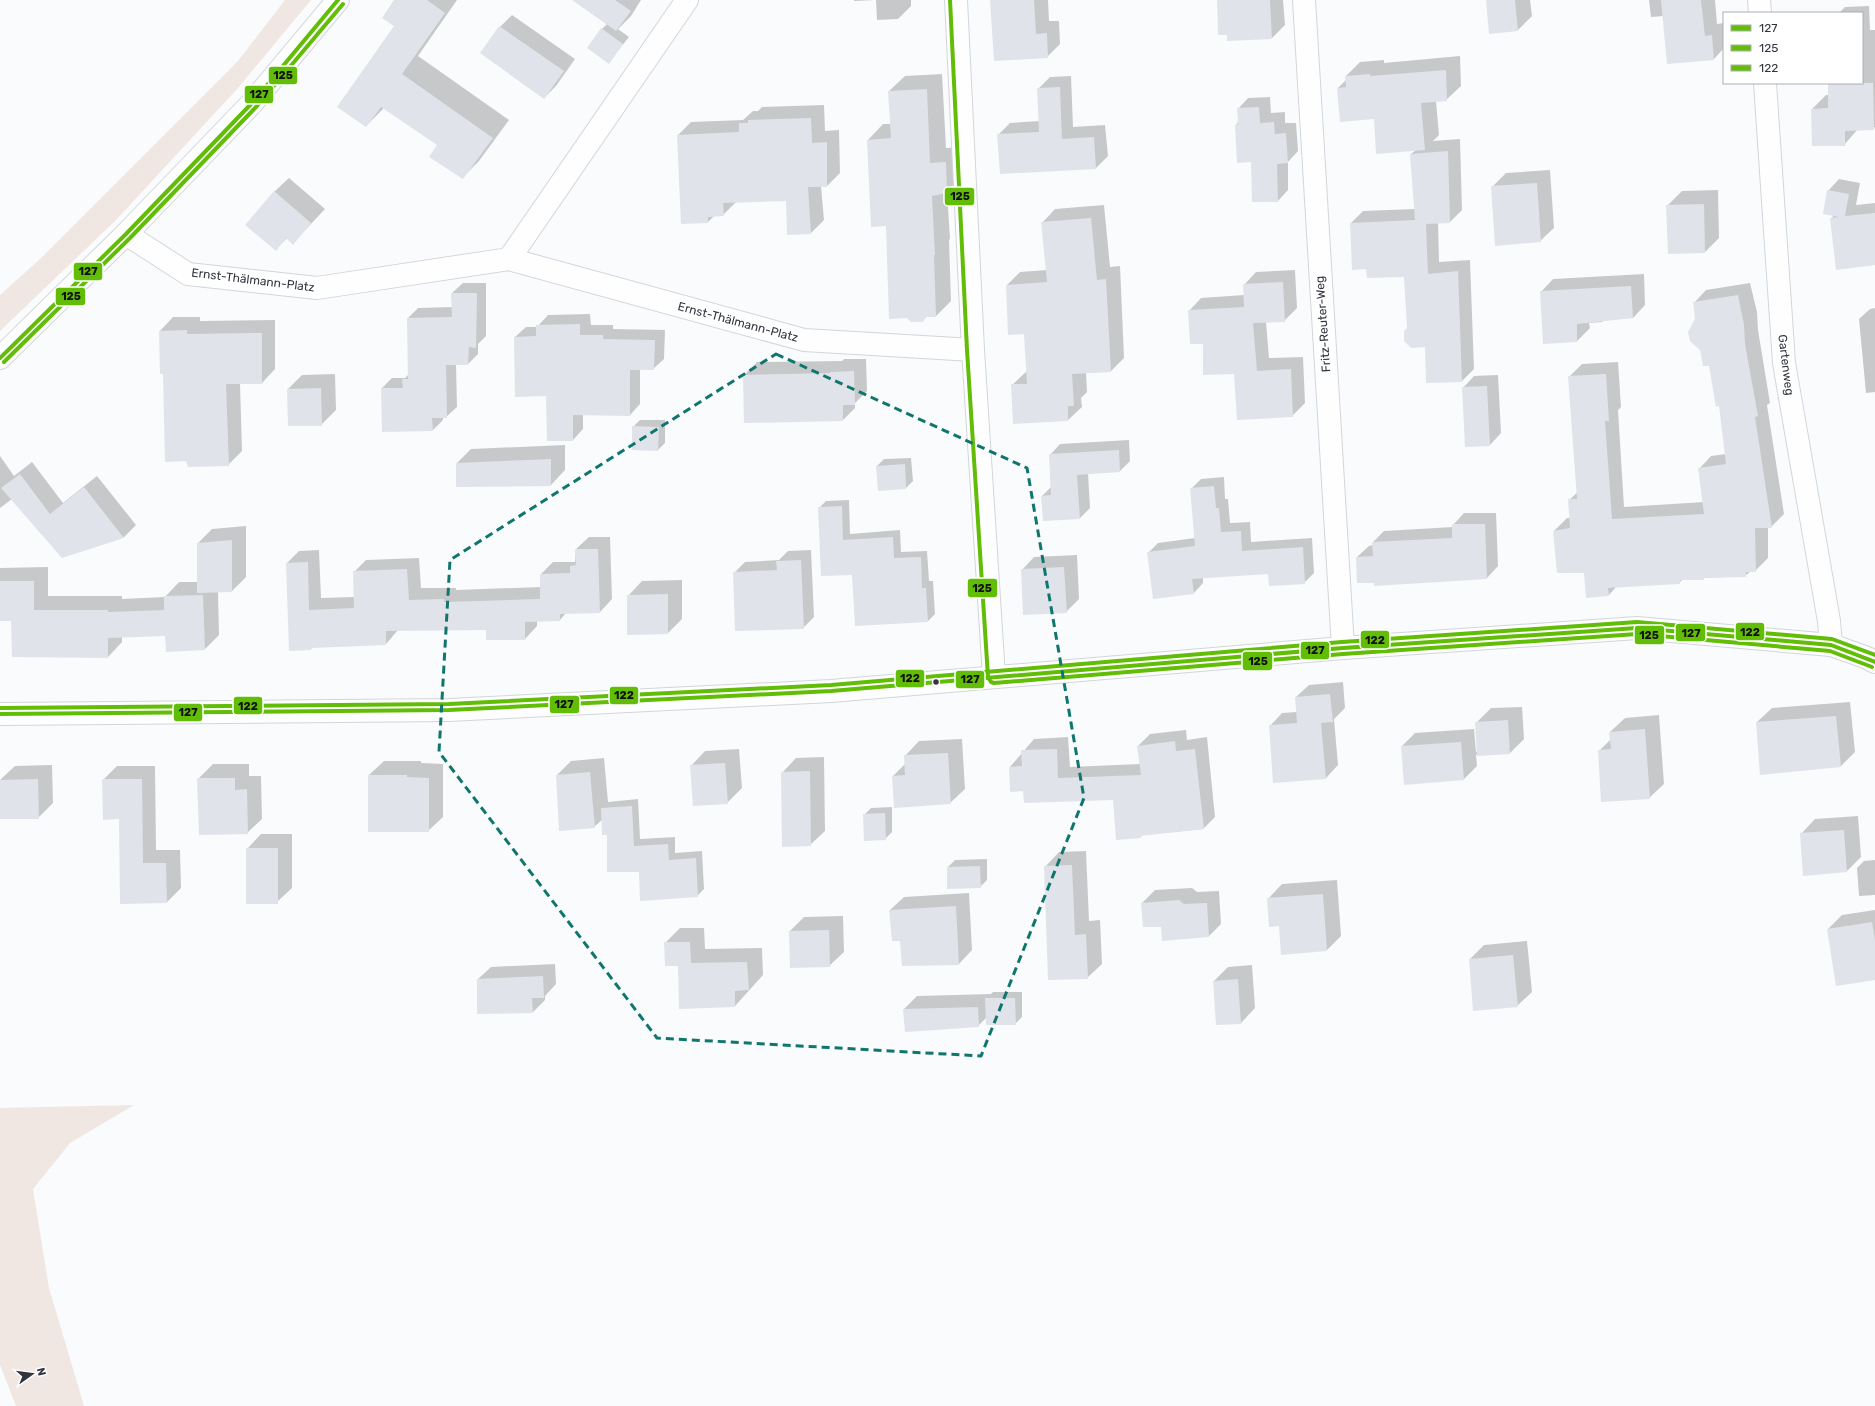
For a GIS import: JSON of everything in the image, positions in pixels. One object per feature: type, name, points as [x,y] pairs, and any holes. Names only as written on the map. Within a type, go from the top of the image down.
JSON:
[{"type":"street","points":[[0,358],[126,234],[252,103],[338,0]]},
{"type":"street","points":[[508,259],[687,0]]},
{"type":"street","points":[[956,0],[973,350],[994,677]]},
{"type":"street","name":"Fritz-Reuter-Weg","points":[[1304,0],[1343,648]]},
{"type":"street","points":[[1759,0],[1760,12]]},
{"type":"street","name":"Gartenweg","points":[[1765,84],[1784,364],[1829,621],[1831,645]]},
{"type":"street","name":"Ernst-Thälmann-Platz","points":[[126,234],[188,274],[317,288],[508,259],[804,340],[973,350]]},
{"type":"street","points":[[0,714],[449,710],[831,691],[1343,648],[1637,628],[1831,645],[1875,662]]},
{"type":"highlighted area","points":[[776,354],[1027,468],[1084,798],[981,1056],[657,1038],[439,752],[450,560]]},
{"type":"shaded area","points":[[285,0],[311,0],[238,88],[116,220],[0,331],[0,295],[40,259],[238,61]]},
{"type":"shaded area","points":[[134,1105],[70,1143],[33,1189],[49,1288],[84,1406],[16,1406],[0,1365],[0,1108]]},
{"type":"building","points":[[394,0],[427,0],[445,13],[402,74],[493,138],[463,179],[429,157],[437,145],[381,107],[366,127],[337,107],[394,26],[382,18]]},
{"type":"building","points":[[572,0],[615,0],[631,11],[616,31]]},
{"type":"building","points":[[990,0],[1034,0],[1036,34],[1047,33],[1048,58],[994,61]]},
{"type":"building","points":[[1217,0],[1270,0],[1272,39],[1227,41],[1227,35],[1218,35]]},
{"type":"building","points":[[1486,0],[1515,0],[1518,31],[1489,34]]},
{"type":"building","points":[[1661,0],[1701,0],[1705,36],[1712,35],[1714,60],[1667,64]]},
{"type":"building","points":[[499,26],[564,71],[544,99],[480,53]]},
{"type":"building","points":[[601,28],[623,44],[609,64],[587,48]]},
{"type":"building","points":[[1446,70],[1447,101],[1421,103],[1425,150],[1376,154],[1374,119],[1340,122],[1337,88],[1346,87],[1345,76],[1370,74],[1370,76]]},
{"type":"building","points":[[1873,83],[1874,130],[1845,131],[1845,146],[1812,146],[1811,109],[1828,108],[1828,84]]},
{"type":"building","points":[[1060,87],[1062,139],[1094,137],[1096,169],[1000,174],[997,134],[1039,132],[1037,88]]},
{"type":"building","points":[[927,89],[930,163],[946,162],[947,193],[932,196],[936,317],[926,317],[923,322],[911,322],[907,318],[889,319],[886,226],[871,227],[867,140],[891,138],[888,91]]},
{"type":"building","points":[[1259,107],[1260,123],[1274,122],[1275,134],[1286,133],[1288,163],[1277,164],[1278,202],[1252,202],[1251,162],[1237,163],[1235,125],[1238,124],[1237,108]]},
{"type":"building","points":[[811,118],[812,143],[827,142],[827,187],[808,187],[811,234],[787,235],[786,201],[723,203],[724,216],[708,217],[708,223],[681,224],[677,135],[739,132],[739,123],[748,123],[748,120]]},
{"type":"building","points":[[1448,151],[1450,223],[1426,224],[1428,274],[1458,271],[1462,382],[1426,383],[1425,347],[1411,348],[1404,341],[1404,331],[1407,328],[1404,277],[1367,278],[1366,269],[1352,270],[1350,223],[1415,220],[1410,154]]},
{"type":"building","points":[[1537,183],[1541,242],[1495,246],[1491,186]]},
{"type":"building","points":[[1827,190],[1849,194],[1845,216],[1875,213],[1875,265],[1836,270],[1830,218],[1839,217],[1823,214]]},
{"type":"building","points":[[274,191],[311,223],[293,245],[286,238],[276,251],[245,225]]},
{"type":"building","points":[[1704,204],[1705,253],[1668,254],[1666,205]]},
{"type":"building","points":[[1091,218],[1097,280],[1106,279],[1111,372],[1072,374],[1074,406],[1068,406],[1068,421],[1013,424],[1011,384],[1027,384],[1024,334],[1008,335],[1006,285],[1047,282],[1041,222]]},
{"type":"building","points":[[1283,282],[1285,322],[1253,323],[1257,371],[1291,369],[1293,417],[1237,420],[1234,374],[1203,375],[1203,344],[1190,344],[1188,310],[1244,307],[1243,284]]},
{"type":"building","points":[[1631,286],[1633,318],[1577,324],[1577,342],[1543,344],[1540,291]]},
{"type":"building","points":[[451,293],[477,293],[476,348],[469,347],[468,365],[446,365],[447,418],[432,418],[433,431],[382,432],[381,388],[403,388],[402,379],[408,379],[407,318],[452,317]]},
{"type":"building","points":[[1738,295],[1758,416],[1755,417],[1772,528],[1755,528],[1756,572],[1746,572],[1746,577],[1704,578],[1704,580],[1680,580],[1680,584],[1608,588],[1609,596],[1586,598],[1584,573],[1557,573],[1553,531],[1570,528],[1568,499],[1577,499],[1568,376],[1606,374],[1609,421],[1605,421],[1612,519],[1704,514],[1698,468],[1726,464],[1719,406],[1716,407],[1709,366],[1703,366],[1700,350],[1690,341],[1688,332],[1695,319],[1693,302]]},
{"type":"building","points":[[580,324],[580,335],[603,335],[603,339],[655,340],[654,370],[630,370],[630,416],[573,415],[573,441],[547,441],[546,396],[515,397],[514,337],[536,336],[536,325]]},
{"type":"building","points":[[187,330],[187,334],[262,333],[262,384],[226,384],[229,466],[188,467],[186,461],[165,462],[163,374],[160,374],[159,331]]},
{"type":"building","points":[[854,371],[855,405],[843,405],[843,421],[744,423],[743,375]]},
{"type":"building","points":[[1487,386],[1490,446],[1465,447],[1462,387]]},
{"type":"building","points":[[321,388],[322,426],[288,426],[287,389]]},
{"type":"building","points":[[632,426],[659,427],[658,451],[632,450]]},
{"type":"building","points":[[1119,450],[1120,472],[1077,475],[1080,519],[1043,521],[1041,496],[1051,495],[1049,454]]},
{"type":"building","points":[[551,459],[551,486],[456,487],[456,463]]},
{"type":"building","points":[[905,464],[906,489],[878,491],[876,466]]},
{"type":"building","points":[[20,474],[50,514],[84,487],[124,538],[62,558],[1,488]]},
{"type":"building","points":[[1214,486],[1216,508],[1219,508],[1221,532],[1241,531],[1242,551],[1303,547],[1305,584],[1269,586],[1268,574],[1192,579],[1194,594],[1153,599],[1147,552],[1195,546],[1190,488]]},
{"type":"building","points":[[842,506],[843,540],[893,537],[894,558],[921,557],[922,588],[926,588],[928,622],[855,626],[852,575],[821,576],[818,507]]},
{"type":"building","points":[[1452,524],[1485,524],[1487,579],[1374,586],[1374,583],[1357,583],[1356,557],[1373,556],[1372,542],[1452,538]]},
{"type":"building","points":[[232,540],[232,592],[197,593],[197,543]]},
{"type":"building","points":[[575,549],[598,549],[600,613],[560,614],[560,621],[525,622],[525,640],[486,640],[486,630],[386,631],[386,645],[311,648],[311,650],[289,651],[286,563],[308,562],[309,610],[354,608],[353,571],[407,569],[409,600],[444,599],[444,602],[540,599],[540,574],[570,573],[570,566],[576,565]]},
{"type":"building","points":[[801,560],[804,629],[735,631],[733,572],[777,570],[776,561]]},
{"type":"building","points":[[1064,567],[1067,613],[1023,615],[1021,569]]},
{"type":"building","points":[[0,581],[34,581],[34,610],[108,610],[108,612],[164,610],[164,596],[203,595],[205,650],[166,652],[165,636],[108,638],[108,658],[12,657],[11,621],[0,621]]},
{"type":"building","points":[[668,594],[668,634],[627,635],[627,595]]},
{"type":"building","points":[[1330,694],[1333,722],[1321,723],[1326,779],[1273,783],[1269,725],[1297,723],[1295,697]]},
{"type":"building","points":[[1836,716],[1841,767],[1760,775],[1756,722]]},
{"type":"building","points":[[1508,720],[1510,754],[1477,756],[1475,722]]},
{"type":"building","points":[[1645,729],[1650,799],[1601,802],[1598,750],[1611,749],[1609,732]]},
{"type":"building","points":[[1175,741],[1176,751],[1195,749],[1204,829],[1116,840],[1113,800],[1024,803],[1023,791],[1010,792],[1009,767],[1022,766],[1021,750],[1057,749],[1058,778],[1141,775],[1137,746]]},
{"type":"building","points":[[1461,742],[1464,780],[1404,785],[1401,746]]},
{"type":"building","points":[[948,753],[951,804],[894,808],[892,776],[905,775],[904,755]]},
{"type":"building","points":[[725,763],[728,804],[693,806],[690,765]]},
{"type":"building","points":[[810,771],[811,846],[782,847],[781,772]]},
{"type":"building","points":[[590,772],[595,828],[559,831],[556,775]]},
{"type":"building","points":[[368,775],[407,775],[407,777],[429,778],[429,832],[368,832]]},
{"type":"building","points":[[197,778],[235,778],[235,790],[247,789],[248,834],[199,835]]},
{"type":"building","points":[[38,779],[39,819],[0,819],[0,780]]},
{"type":"building","points":[[102,779],[142,779],[143,863],[166,863],[167,903],[120,904],[119,819],[103,820]]},
{"type":"building","points":[[632,806],[634,846],[668,844],[669,860],[696,858],[698,897],[640,901],[639,872],[607,872],[607,835],[602,835],[601,808]]},
{"type":"building","points":[[885,813],[886,840],[864,841],[863,814]]},
{"type":"building","points":[[1844,830],[1847,872],[1803,876],[1800,833]]},
{"type":"building","points":[[246,848],[278,848],[278,904],[246,904]]},
{"type":"building","points":[[1072,865],[1075,935],[1086,934],[1088,979],[1048,980],[1044,866]]},
{"type":"building","points":[[980,866],[981,888],[947,889],[947,867]]},
{"type":"building","points":[[1323,894],[1327,951],[1281,955],[1279,926],[1269,927],[1267,898]]},
{"type":"building","points":[[1179,900],[1184,904],[1207,903],[1209,937],[1162,941],[1161,927],[1143,927],[1141,903]]},
{"type":"building","points":[[956,906],[959,965],[902,966],[900,941],[892,941],[889,910]]},
{"type":"building","points":[[1872,922],[1875,940],[1875,980],[1836,986],[1827,929]]},
{"type":"building","points":[[829,930],[830,967],[790,968],[789,931]]},
{"type":"building","points":[[664,942],[690,942],[691,963],[747,962],[749,990],[735,991],[735,1007],[679,1009],[678,966],[665,966]]},
{"type":"building","points":[[1513,955],[1518,1007],[1473,1011],[1469,959]]},
{"type":"building","points":[[543,976],[544,998],[532,998],[533,1013],[477,1014],[477,979]]},
{"type":"building","points":[[1238,979],[1241,1024],[1216,1025],[1213,981]]},
{"type":"building","points":[[985,998],[1015,998],[1016,1025],[986,1025]]},
{"type":"building","points":[[978,1007],[979,1027],[905,1032],[903,1009]]},
{"type":"transit line","name":"127","points":[[0,358],[126,234],[252,103],[338,0]]},
{"type":"transit line","name":"125","points":[[950,0],[967,350],[988,677],[991,682],[994,683],[1343,654],[1637,634],[1830,651],[1872,667]]},
{"type":"transit line","name":"125","points":[[4,362],[130,238],[256,107],[343,4]]},
{"type":"transit line","name":"122","points":[[0,708],[449,704],[831,685],[1342,642],[1637,622],[1832,639],[1875,655]]},
{"type":"transit line","name":"127","points":[[0,714],[449,710],[831,691],[1343,648],[1637,628],[1831,645],[1875,662]]}]
